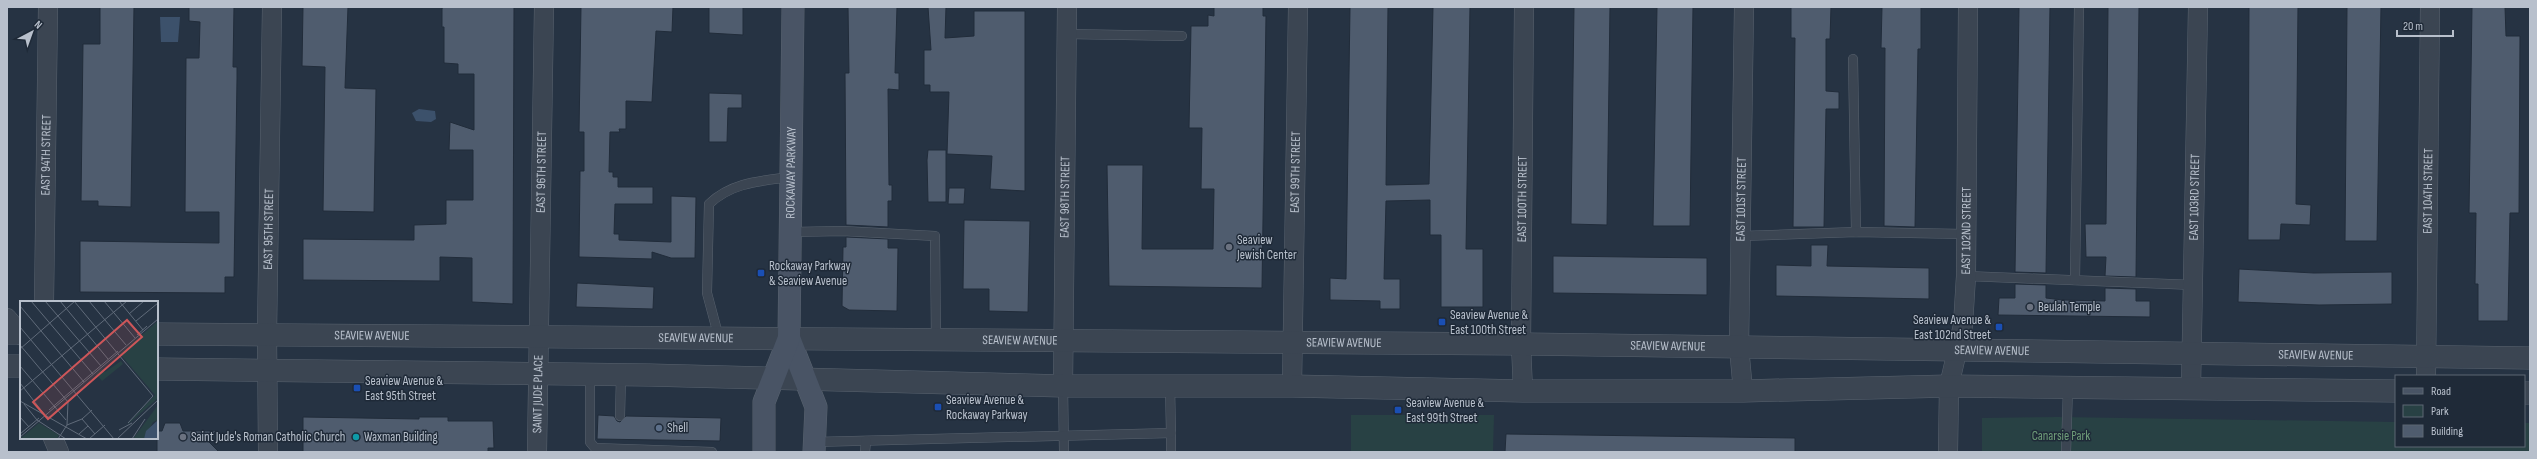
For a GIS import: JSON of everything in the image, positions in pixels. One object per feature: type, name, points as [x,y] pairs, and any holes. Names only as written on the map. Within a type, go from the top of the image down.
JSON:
[{"type":"main road","name":"ROCKAWAY PARKWAY","points":[[764,452],[764,402],[789,338],[793,7]]},
{"type":"main road","name":"ROCKAWAY PARKWAY","points":[[789,338],[816,407],[814,447]]},
{"type":"street","name":"EAST 94TH STREET","points":[[44,301],[48,7]]},
{"type":"street","name":"EAST 95TH STREET","points":[[268,452],[267,334],[272,7]]},
{"type":"street","name":"EAST 96TH STREET","points":[[538,336],[544,7]]},
{"type":"street","name":"EAST 98TH STREET","points":[[1063,386],[1062,341],[1068,7]]},
{"type":"street","name":"EAST 99TH STREET","points":[[1292,386],[1298,7]]},
{"type":"street","name":"EAST 100TH STREET","points":[[1523,391],[1521,344],[1524,7]]},
{"type":"street","name":"EAST 101ST STREET","points":[[1743,391],[1739,347],[1744,7]]},
{"type":"street","name":"EAST 102ND STREET","points":[[1948,452],[1949,386],[1963,325],[1966,276],[1965,234],[1968,7]]},
{"type":"street","name":"EAST 103RD STREET","points":[[2191,388],[2193,352],[2198,7]]},
{"type":"street","name":"EAST 104TH STREET","points":[[2427,366],[2430,7]]},
{"type":"street","points":[[7,318],[20,333]]},
{"type":"street","points":[[7,333],[20,334]]},
{"type":"street","name":"SEAVIEW AVENUE","points":[[158,334],[1521,344],[1957,351],[2193,352],[2427,366],[2530,358]]},
{"type":"street","name":"SAINT JUDE PLACE","points":[[537,452],[538,336]]},
{"type":"street","points":[[7,366],[20,366]]},
{"type":"street","points":[[158,369],[773,378],[1063,386],[1292,386],[1523,391],[1743,391],[1949,386],[2395,391]]},
{"type":"street","points":[[53,439],[59,452]]},
{"type":"lane","points":[[2075,280],[2079,7]]},
{"type":"lane","points":[[1067,34],[1182,36]]},
{"type":"lane","points":[[1853,58],[1856,232]]},
{"type":"lane","points":[[719,338],[707,293],[708,204],[720,193],[734,186],[791,177]]},
{"type":"lane","points":[[791,232],[843,231],[935,236],[936,340]]},
{"type":"lane","points":[[1741,236],[1856,232],[1965,234]]},
{"type":"lane","points":[[1966,276],[2194,285]]},
{"type":"lane","points":[[590,375],[590,442],[595,448],[619,444],[712,452]]},
{"type":"lane","points":[[620,416],[621,376]]},
{"type":"lane","points":[[1063,386],[1065,436],[1064,452]]},
{"type":"lane","points":[[1170,386],[1171,452]]},
{"type":"lane","points":[[2066,452],[2068,387]]},
{"type":"lane","points":[[814,447],[866,441],[1171,433]]},
{"type":"lane","points":[[865,452],[866,441]]},
{"type":"green space","points":[[1351,415],[1494,415],[1493,452],[1351,452]]},
{"type":"green space","name":"Canarsie Park","points":[[2058,417],[2395,422],[2395,447],[2525,447],[2525,423],[2530,423],[2530,452],[1982,452],[1982,418]]},
{"type":"water","points":[[160,17],[180,17],[178,42],[161,42]]},
{"type":"water","points":[[419,109],[435,111],[436,119],[431,122],[416,121],[412,113]]},
{"type":"building","points":[[100,7],[134,7],[131,207],[98,206],[98,201],[81,201],[83,44],[100,44]]},
{"type":"building","points":[[189,7],[234,7],[233,67],[237,67],[237,79],[234,277],[225,277],[225,293],[80,292],[80,241],[219,243],[219,212],[185,212],[186,58],[199,58],[200,22],[189,21]]},
{"type":"building","points":[[303,7],[348,7],[345,88],[376,89],[374,212],[323,211],[325,67],[302,66]]},
{"type":"building","points":[[514,7],[513,304],[472,302],[472,258],[440,257],[440,281],[303,280],[303,239],[414,240],[414,225],[446,224],[446,200],[473,200],[473,150],[449,150],[450,122],[474,130],[474,74],[458,74],[458,64],[444,63],[444,27],[442,27],[442,8]]},
{"type":"building","points":[[581,7],[673,7],[672,32],[656,31],[652,102],[626,101],[626,129],[619,129],[620,132],[610,132],[609,172],[613,172],[613,177],[618,177],[618,187],[653,187],[653,204],[615,204],[614,234],[619,234],[619,240],[671,242],[671,196],[696,197],[695,258],[671,258],[652,252],[652,259],[579,257],[580,171],[584,171],[584,132],[579,132]]},
{"type":"building","points":[[709,7],[743,7],[743,35],[709,33]]},
{"type":"building","points":[[848,7],[897,7],[895,73],[899,73],[899,90],[888,89],[889,185],[892,185],[892,201],[888,201],[888,227],[846,225],[845,73],[849,73]]},
{"type":"building","points":[[928,7],[946,7],[945,38],[974,36],[974,11],[1025,11],[1025,191],[990,189],[992,156],[947,154],[949,92],[930,92],[930,85],[924,85],[924,50],[931,50]]},
{"type":"building","points":[[1214,7],[1263,7],[1263,16],[1266,16],[1262,288],[1109,286],[1107,165],[1143,165],[1142,249],[1213,249],[1214,189],[1201,189],[1202,128],[1189,128],[1191,26],[1208,26],[1208,15],[1214,16]]},
{"type":"building","points":[[1350,7],[1388,7],[1386,185],[1429,184],[1433,7],[1470,7],[1466,249],[1483,249],[1483,307],[1441,307],[1441,235],[1430,235],[1430,200],[1386,201],[1384,279],[1400,279],[1400,309],[1380,309],[1380,301],[1330,300],[1330,278],[1346,279]]},
{"type":"building","points":[[1574,7],[1610,7],[1607,225],[1571,224]]},
{"type":"building","points":[[1657,7],[1693,7],[1690,226],[1653,226]]},
{"type":"building","points":[[1791,7],[1831,7],[1830,39],[1826,39],[1826,91],[1839,92],[1839,109],[1826,109],[1824,227],[1793,227],[1795,38],[1791,38]]},
{"type":"building","points":[[1882,7],[1921,7],[1921,49],[1918,49],[1915,227],[1884,226],[1885,48],[1881,48]]},
{"type":"building","points":[[2019,7],[2050,7],[2046,273],[2015,272]]},
{"type":"building","points":[[2108,7],[2139,7],[2136,277],[2105,276],[2106,257],[2086,257],[2085,224],[2106,224]]},
{"type":"building","points":[[2249,7],[2298,7],[2296,204],[2311,205],[2310,225],[2281,224],[2280,240],[2248,240]]},
{"type":"building","points":[[2347,7],[2381,7],[2377,241],[2345,241]]},
{"type":"building","points":[[2472,7],[2505,7],[2506,36],[2520,36],[2519,213],[2510,213],[2508,321],[2478,321],[2478,284],[2475,284],[2476,213],[2469,213]]},
{"type":"building","points":[[709,93],[742,94],[742,108],[728,108],[727,142],[709,142]]},
{"type":"building","points":[[928,150],[946,150],[946,202],[928,202]]},
{"type":"building","points":[[949,188],[965,188],[964,204],[948,204]]},
{"type":"building","points":[[964,220],[1030,221],[1028,312],[989,311],[989,289],[963,289]]},
{"type":"building","points":[[846,237],[888,239],[888,248],[898,248],[897,311],[849,310],[842,306],[843,247],[846,247]]},
{"type":"building","points":[[1811,245],[1828,245],[1827,266],[1929,268],[1929,299],[1776,296],[1776,265],[1811,266]]},
{"type":"building","points":[[1553,256],[1707,258],[1707,295],[1553,293]]},
{"type":"building","points":[[2239,269],[2314,273],[2392,272],[2392,304],[2319,305],[2238,302]]},
{"type":"building","points":[[577,283],[654,287],[653,309],[576,307]]},
{"type":"building","points":[[2015,284],[2046,285],[2046,298],[2063,300],[2105,301],[2105,288],[2136,289],[2136,301],[2150,301],[2150,317],[1998,315],[1999,298],[2015,298]]},
{"type":"building","name":"Shell","points":[[598,415],[614,416],[617,421],[620,422],[626,416],[721,418],[720,441],[597,439]]},
{"type":"building","points":[[303,417],[419,419],[419,417],[448,417],[448,421],[493,421],[494,448],[488,448],[488,452],[303,452]]},
{"type":"building","name":"Saint Jude's Roman Catholic Church","points":[[165,423],[180,423],[183,431],[216,431],[207,440],[219,452],[157,452],[158,431],[162,431]]},
{"type":"building","points":[[1506,434],[1795,438],[1795,452],[1505,452]]},
{"type":"place","name":"Seaview Jewish Center","points":[[1229,247]]},
{"type":"place","name":"Rockaway Parkway & Seaview Avenue","points":[[761,273]]},
{"type":"place","name":"Beulah Temple","points":[[2030,307]]},
{"type":"place","name":"Seaview Avenue & East 100th Street","points":[[1442,322]]},
{"type":"place","name":"Seaview Avenue & East 102nd Street","points":[[1999,327]]},
{"type":"place","name":"Seaview Avenue & East 95th Street","points":[[357,388]]},
{"type":"place","name":"Seaview Avenue & Rockaway Parkway","points":[[938,407]]},
{"type":"place","name":"Seaview Avenue & East 99th Street","points":[[1398,410]]},
{"type":"place","name":"Shell","points":[[659,428]]},
{"type":"place","name":"Saint Jude's Roman Catholic Church","points":[[183,437]]},
{"type":"place","name":"Waxman Building","points":[[356,437]]}]
